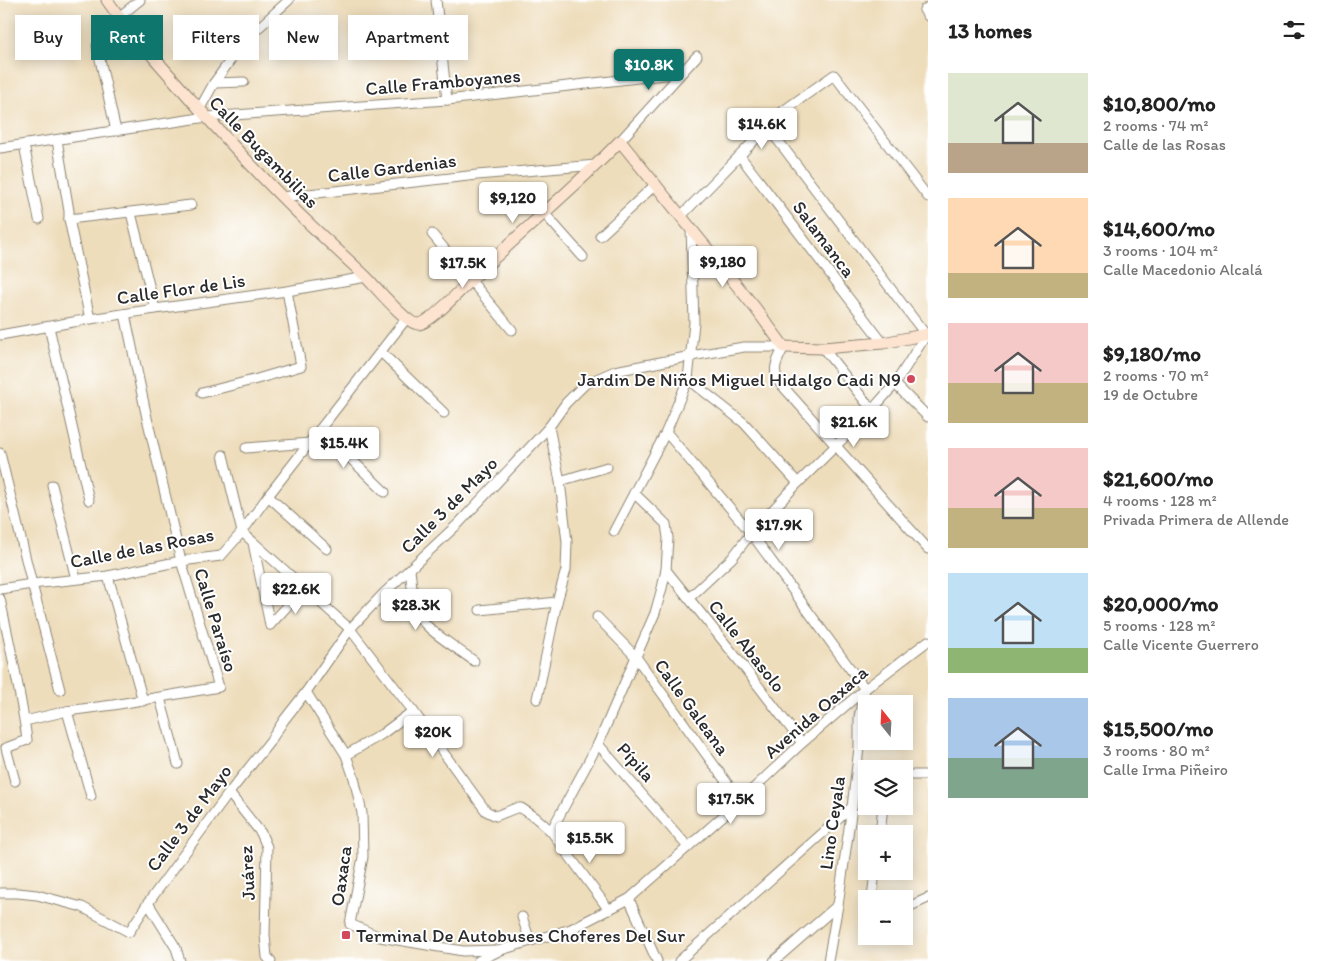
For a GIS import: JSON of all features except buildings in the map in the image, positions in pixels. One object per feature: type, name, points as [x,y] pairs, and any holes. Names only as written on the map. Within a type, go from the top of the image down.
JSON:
[{"type":"street","name":"Calle Bugambilias","points":[[107,0],[118,15]]},
{"type":"street","points":[[121,15],[140,0]]},
{"type":"street","points":[[203,114],[214,83],[244,41],[289,0]]},
{"type":"street","points":[[436,0],[447,100]]},
{"type":"street","points":[[406,319],[415,324],[421,324],[449,302],[596,165],[697,56]]},
{"type":"street","points":[[99,60],[116,131]]},
{"type":"street","name":"Calle Bugambilias","points":[[156,60],[203,114],[282,197],[366,277],[406,319]]},
{"type":"street","name":"Calle Framboyanes","points":[[0,148],[116,131],[203,114],[447,100],[681,73]]},
{"type":"street","points":[[681,216],[783,111],[834,75],[928,197]]},
{"type":"street","points":[[214,83],[244,82]]},
{"type":"street","points":[[689,598],[732,558],[751,533],[798,483],[872,410],[895,384],[927,334],[767,126]]},
{"type":"street","points":[[57,140],[69,219],[90,319]]},
{"type":"street","points":[[620,141],[756,309],[784,347],[774,371],[779,382],[928,549]]},
{"type":"street","points":[[24,145],[39,219]]},
{"type":"street","name":"Salamanca","points":[[740,156],[883,343]]},
{"type":"street","name":"Calle Gardenias","points":[[282,197],[477,174],[596,165]]},
{"type":"street","points":[[600,236],[656,184]]},
{"type":"street","points":[[69,219],[191,206]]},
{"type":"street","points":[[131,212],[155,309]]},
{"type":"street","points":[[544,213],[583,257]]},
{"type":"street","points":[[614,531],[666,432],[688,379],[694,323],[691,228]]},
{"type":"street","points":[[432,234],[512,330]]},
{"type":"street","name":"Calle Flor de Lis","points":[[0,335],[90,319],[287,291],[366,277]]},
{"type":"street","points":[[202,393],[301,366],[287,291]]},
{"type":"street","name":"Calle Paraíso","points":[[125,314],[181,561],[219,687],[160,698]]},
{"type":"street","name":"Calle de las Rosas","points":[[0,589],[108,576],[181,561],[221,556],[242,532],[406,319]]},
{"type":"street","points":[[49,327],[89,500]]},
{"type":"street","name":"Calle 3 de Mayo","points":[[0,892],[37,895],[82,908],[129,932],[148,903],[229,793],[271,740],[350,629],[383,594],[459,523],[549,427],[566,403],[584,384],[615,371],[744,347],[823,348],[883,343],[927,334]]},
{"type":"street","points":[[823,348],[872,410]]},
{"type":"street","points":[[382,352],[444,413]]},
{"type":"street","points":[[688,379],[744,423],[798,483]]},
{"type":"street","points":[[895,384],[928,416]]},
{"type":"street","points":[[537,699],[557,602],[566,570],[567,551],[560,481],[549,427]]},
{"type":"street","points":[[320,429],[385,492]]},
{"type":"street","points":[[666,432],[751,533],[865,689]]},
{"type":"street","points":[[246,448],[310,443]]},
{"type":"street","points":[[0,453],[60,690]]},
{"type":"street","points":[[223,455],[242,532],[350,629],[486,811],[496,816],[516,808],[521,808],[535,817],[551,831],[609,910]]},
{"type":"street","points":[[560,481],[607,467]]},
{"type":"street","points":[[52,485],[76,579]]},
{"type":"street","points":[[551,831],[598,744],[655,613],[666,570],[668,538],[666,524],[634,493]]},
{"type":"street","points":[[268,496],[327,550]]},
{"type":"street","points":[[254,543],[270,625],[304,588]]},
{"type":"street","points":[[410,569],[414,602],[420,618],[431,629],[474,661]]},
{"type":"street","name":"Calle Abasolo","points":[[666,570],[802,743]]},
{"type":"street","points":[[108,576],[143,700]]},
{"type":"street","points":[[0,599],[25,721],[27,740],[6,748],[14,781]]},
{"type":"street","points":[[480,610],[557,602]]},
{"type":"street","name":"Calle Galeana","points":[[597,616],[636,657],[740,801]]},
{"type":"street","name":"Avenida Oaxaca","points":[[501,950],[571,930],[629,899],[740,801],[802,743],[865,689],[928,641]]},
{"type":"street","name":"Lino Ceyala","points":[[828,961],[852,807],[859,748],[860,717],[865,689]]},
{"type":"street","name":"Oaxaca","points":[[306,692],[346,755],[362,812],[363,857],[350,924],[380,937],[463,951],[501,950]]},
{"type":"street","points":[[25,721],[67,711],[160,698],[178,764]]},
{"type":"street","points":[[67,711],[91,796]]},
{"type":"street","points":[[346,755],[382,734],[413,711]]},
{"type":"street","name":"Pípila","points":[[598,744],[688,847]]},
{"type":"street","points":[[913,775],[928,775]]},
{"type":"street","name":"Juárez","points":[[229,793],[260,833],[266,848],[265,935],[267,957],[272,961]]},
{"type":"street","points":[[679,961],[852,807]]},
{"type":"street","points":[[913,905],[928,898]]},
{"type":"street","points":[[629,899],[657,961]]},
{"type":"street","points":[[148,903],[176,948],[180,961]]},
{"type":"street","points":[[774,961],[838,905]]},
{"type":"street","points":[[522,917],[530,941]]},
{"type":"street","points":[[478,961],[501,950]]},
{"type":"place","name":"Jardin De Niños Miguel Hidalgo Cadi N9","points":[[911,379]]},
{"type":"place","name":"Terminal De Autobuses Choferes Del Sur","points":[[346,935]]}]
